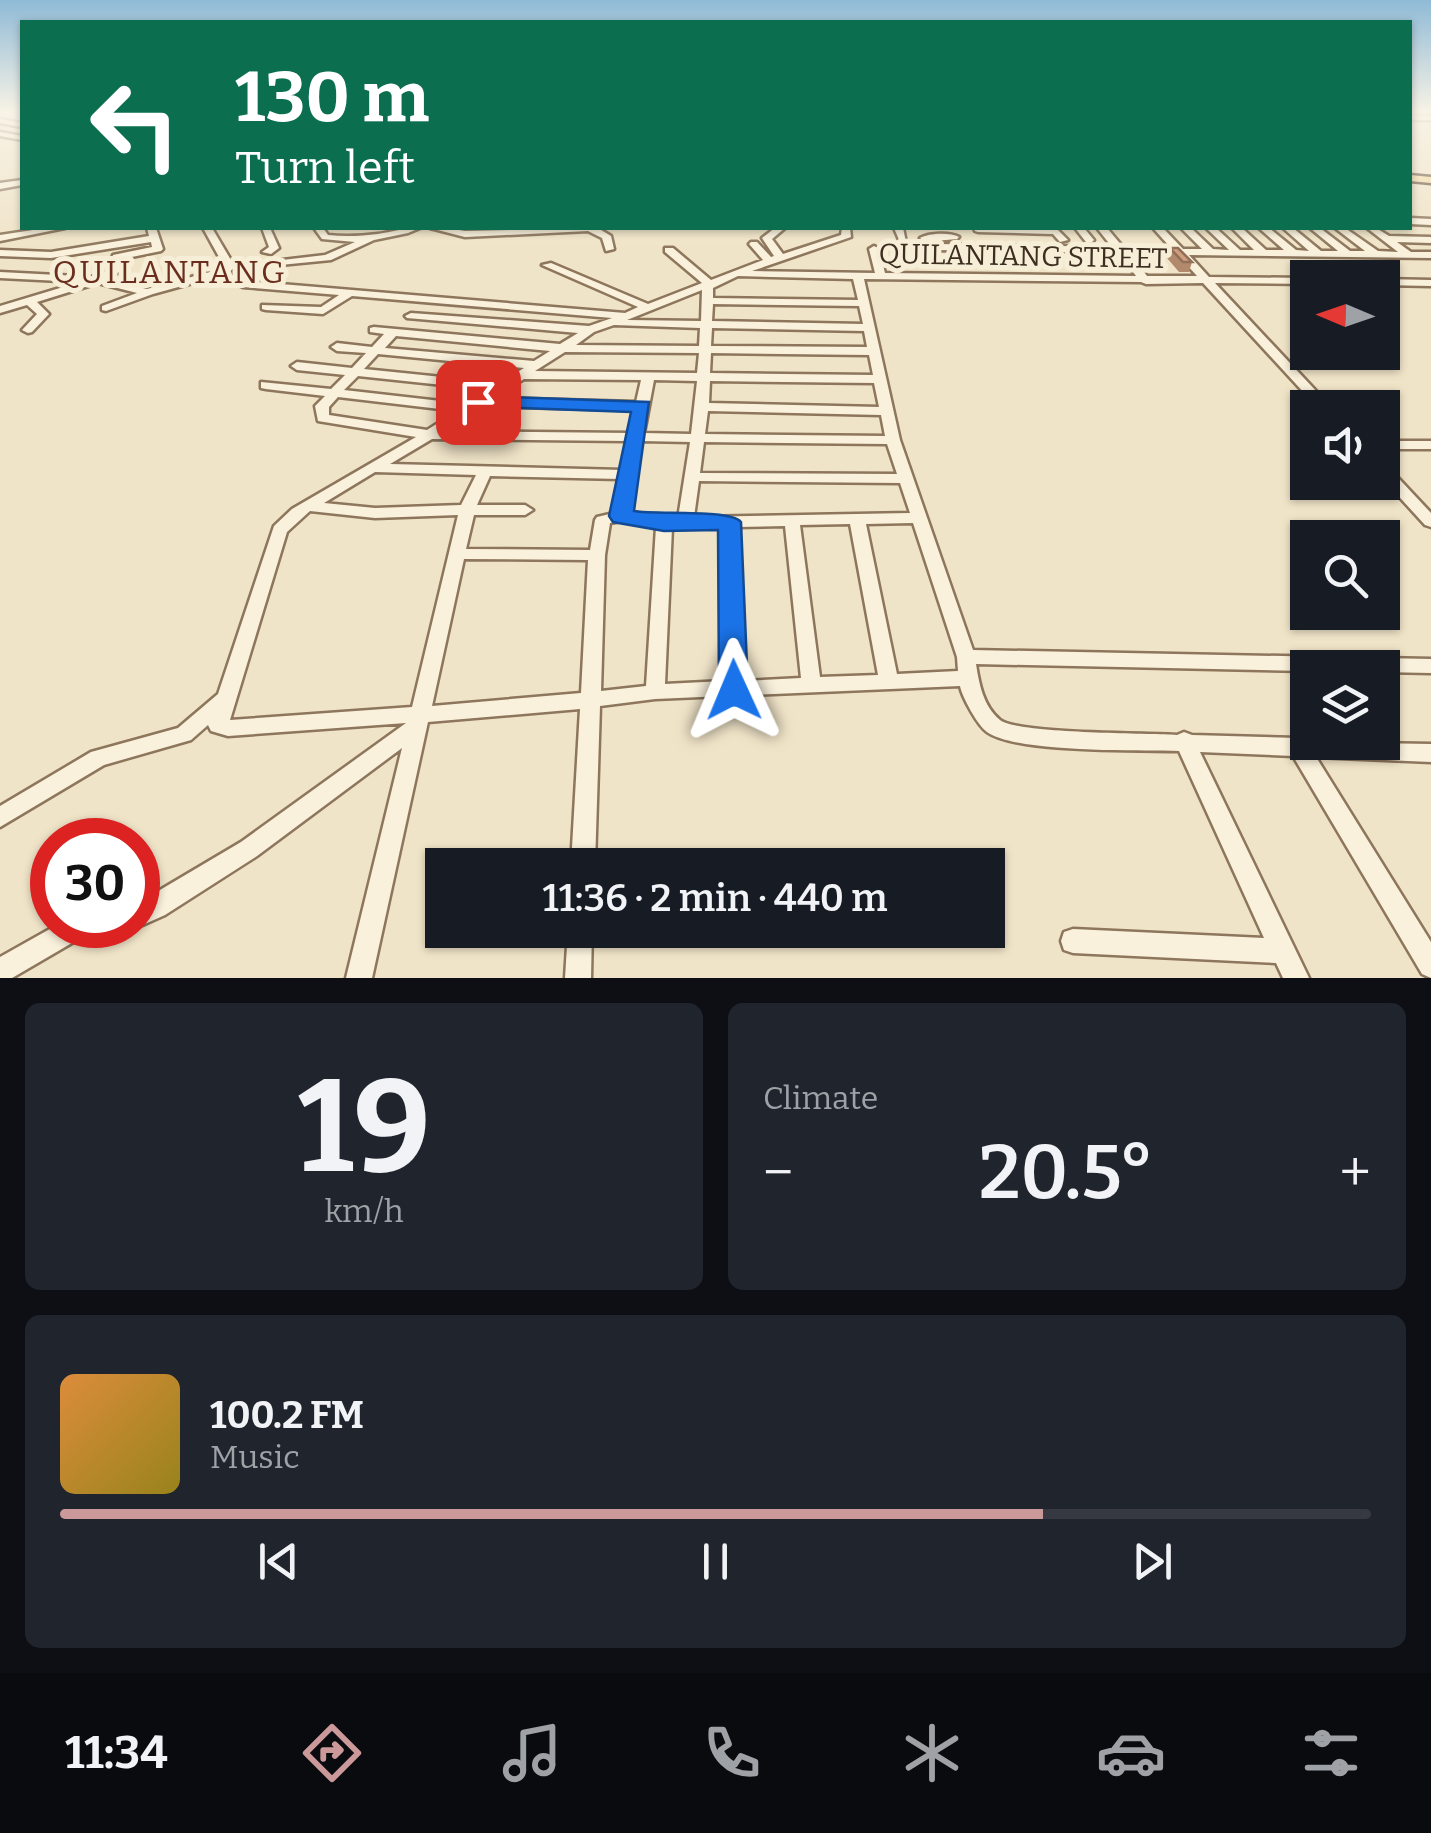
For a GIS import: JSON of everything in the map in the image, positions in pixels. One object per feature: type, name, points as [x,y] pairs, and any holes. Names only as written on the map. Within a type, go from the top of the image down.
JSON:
[{"type":"street","points":[[0,175],[13,177],[6,186]]},
{"type":"street","points":[[8,240],[33,230]]},
{"type":"street","points":[[61,252],[62,230]]},
{"type":"street","points":[[106,308],[197,280],[207,287],[218,279],[230,267],[209,230]]},
{"type":"street","points":[[267,230],[274,248],[267,252]]},
{"type":"street","points":[[320,230],[325,236],[336,238],[377,232]]},
{"type":"street","points":[[445,230],[465,234],[552,230]]},
{"type":"street","points":[[598,230],[606,236],[610,250]]},
{"type":"street","points":[[774,259],[767,238],[777,230]]},
{"type":"street","points":[[846,230],[846,237],[774,259],[709,291],[590,330],[429,435],[306,506],[280,530],[218,724],[223,728],[415,721],[654,692],[889,682],[967,667],[1431,666]]},
{"type":"street","points":[[900,230],[902,240]]},
{"type":"street","points":[[1015,230],[952,232],[925,238],[935,247],[1116,245]]},
{"type":"street","points":[[1044,230],[1056,231],[1063,240]]},
{"type":"street","points":[[1082,230],[1089,240]]},
{"type":"street","points":[[1104,230],[1116,245]]},
{"type":"street","points":[[1160,230],[1309,390]]},
{"type":"street","points":[[1188,230],[1210,252]]},
{"type":"street","points":[[1213,230],[1237,252]]},
{"type":"street","points":[[1239,230],[1263,253]]},
{"type":"street","points":[[1266,230],[1293,253]]},
{"type":"street","points":[[1290,230],[1319,254]]},
{"type":"street","points":[[1318,230],[1348,254]]},
{"type":"street","points":[[1343,230],[1375,254]]},
{"type":"street","points":[[1374,230],[1409,255]]},
{"type":"street","points":[[274,264],[320,259],[351,250],[377,232]]},
{"type":"street","points":[[980,232],[1180,251],[1431,255]]},
{"type":"street","points":[[465,234],[486,245]]},
{"type":"street","points":[[1387,239],[1431,240]]},
{"type":"street","points":[[0,253],[156,243]]},
{"type":"street","points":[[97,261],[156,243]]},
{"type":"street","points":[[754,244],[774,259]]},
{"type":"street","points":[[874,249],[881,276]]},
{"type":"street","points":[[669,250],[709,291],[864,303]]},
{"type":"street","points":[[0,310],[98,280],[115,270],[117,257]]},
{"type":"street","points":[[1128,258],[1146,281]]},
{"type":"street","points":[[296,274],[320,259]]},
{"type":"street","points":[[547,265],[649,308]]},
{"type":"street","name":"QUILANTANG STREET","points":[[737,274],[1290,282]]},
{"type":"street","points":[[0,275],[98,280],[150,292]]},
{"type":"street","points":[[858,276],[893,440],[967,667],[976,706],[1002,732],[1024,736],[1290,746]]},
{"type":"street","points":[[218,279],[627,316]]},
{"type":"street","points":[[1400,282],[1431,283]]},
{"type":"street","points":[[686,523],[702,407],[709,291]]},
{"type":"street","points":[[266,307],[324,311],[350,293]]},
{"type":"street","points":[[28,330],[43,314],[29,301]]},
{"type":"street","points":[[411,316],[590,330]]},
{"type":"street","points":[[609,323],[868,328]]},
{"type":"street","points":[[374,330],[561,348],[874,351]]},
{"type":"street","points":[[393,332],[322,406],[323,418],[429,435],[893,440]]},
{"type":"street","points":[[337,347],[537,365]]},
{"type":"street","points":[[297,366],[502,387]]},
{"type":"street","points":[[523,375],[878,379]]},
{"type":"street","points":[[621,516],[648,376]]},
{"type":"street","points":[[266,385],[472,405],[642,406]]},
{"type":"street","points":[[702,407],[886,411]]},
{"type":"street","points":[[1400,445],[1431,445]]},
{"type":"street","points":[[369,468],[629,475]]},
{"type":"street","points":[[359,978],[415,721],[467,510],[485,471]]},
{"type":"street","points":[[692,477],[905,479]]},
{"type":"street","points":[[1400,488],[1431,522]]},
{"type":"street","points":[[1413,502],[1431,503]]},
{"type":"street","points":[[306,506],[375,514],[524,510]]},
{"type":"street","points":[[584,848],[597,555],[603,520],[621,516],[664,523],[918,518]]},
{"type":"street","points":[[856,520],[889,682]]},
{"type":"street","points":[[792,521],[812,685]]},
{"type":"street","points":[[730,522],[734,690]]},
{"type":"street","points":[[654,692],[664,523]]},
{"type":"street","points":[[458,554],[597,555]]},
{"type":"street","points":[[0,817],[98,758],[184,734],[224,700]]},
{"type":"street","points":[[160,906],[249,849],[415,721]]},
{"type":"street","points":[[1184,740],[1296,978]]},
{"type":"street","points":[[1400,755],[1428,757]]},
{"type":"street","points":[[1307,760],[1429,958]]},
{"type":"street","points":[[1073,941],[1283,951]]},
{"type":"street","points":[[0,971],[40,948]]},
{"type":"street","points":[[578,978],[579,948]]},
{"type":"building","points":[[1170,248],[1178,248],[1192,262],[1183,262]]},
{"type":"district","name":"QUILANTANG","points":[[170,272]]},
{"type":"route","points":[[478,402],[642,406],[621,516],[664,523],[730,522],[734,690]]}]
